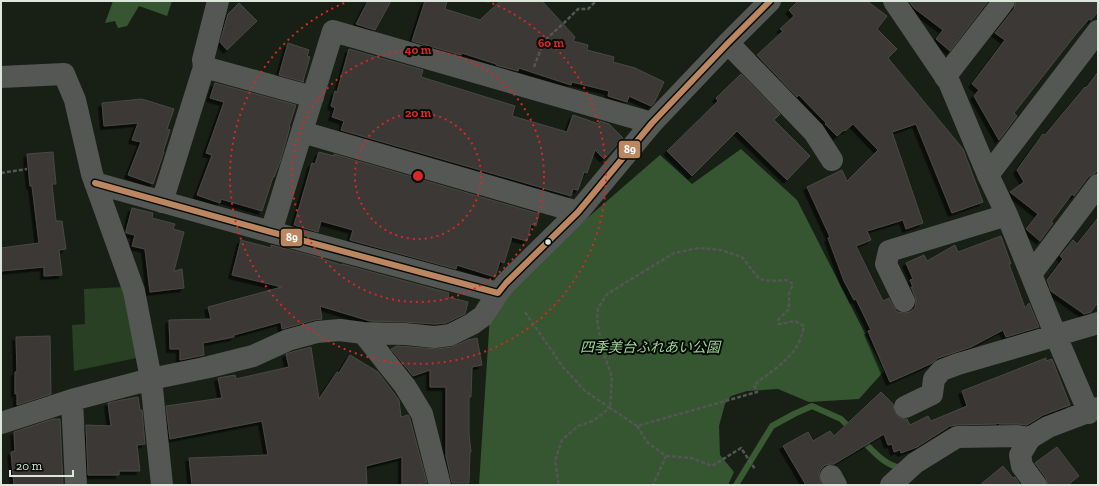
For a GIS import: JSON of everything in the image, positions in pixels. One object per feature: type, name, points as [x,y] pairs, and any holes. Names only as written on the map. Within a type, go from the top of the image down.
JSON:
[{"type":"street","points":[[162,202],[204,67],[203,60],[218,1]]},
{"type":"street","points":[[1,423],[72,400],[151,379],[253,356],[288,340],[317,332],[340,330],[363,333],[405,334],[435,337],[450,335],[472,324],[483,316],[506,289],[578,212],[652,123],[770,1]]},
{"type":"street","points":[[894,1],[949,82],[988,175],[1007,215],[1056,336],[1093,410],[1048,427],[1030,438],[1020,455],[1022,466],[1036,485]]},
{"type":"street","points":[[945,77],[1004,1]]},
{"type":"street","points":[[271,232],[333,31],[652,123]]},
{"type":"street","points":[[988,175],[1098,31]]},
{"type":"street","points":[[728,43],[814,132],[832,160]]},
{"type":"street","points":[[204,67],[313,97]]},
{"type":"street","points":[[1,77],[64,74],[75,100],[92,174],[134,291],[151,379],[162,485]]},
{"type":"street","points":[[302,132],[578,212]]},
{"type":"street","points":[[95,183],[271,232],[506,289]]},
{"type":"street","points":[[1031,274],[1098,185]]},
{"type":"street","points":[[904,301],[886,264],[889,251],[1007,215]]},
{"type":"street","points":[[905,407],[932,394],[934,379],[942,370],[1098,323]]},
{"type":"street","points":[[363,333],[405,386],[422,414],[440,485]]},
{"type":"street","points":[[72,400],[76,485]]},
{"type":"street","points":[[891,485],[915,463],[957,437],[1018,436],[1030,438]]},
{"type":"path","points":[[526,87],[544,41],[578,9],[588,9],[596,1]]},
{"type":"path","points":[[1,172],[27,169]]},
{"type":"path","points":[[610,408],[612,377],[602,349],[597,319],[598,308],[607,294],[674,253],[699,248],[721,250],[742,257],[759,279],[787,280],[793,284],[789,294],[789,309],[778,320],[779,324],[795,321],[804,326],[801,338],[792,353],[783,363],[754,385],[757,392],[637,426]]},
{"type":"path","points":[[525,312],[563,367],[585,390],[637,426],[648,443],[666,456],[691,458],[712,466],[741,448],[755,468]]},
{"type":"path","points":[[559,485],[555,461],[562,440],[578,426],[593,420],[610,408]]},
{"type":"path","points":[[653,485],[666,456]]},
{"type":"green space","points":[[113,1],[172,1],[167,16],[139,6],[127,26],[118,28],[115,21],[105,23]]},
{"type":"green space","name":"四季美台ふれあい公園","points":[[741,149],[797,200],[884,371],[859,399],[809,402],[778,389],[747,391],[731,396],[725,404],[719,426],[720,455],[734,472],[728,485],[479,485],[490,315],[503,291],[660,155],[692,184]]},
{"type":"green space","points":[[125,287],[141,357],[74,371],[72,325],[85,324],[84,289]]},
{"type":"building","points":[[368,1],[391,1],[375,30],[356,24]]},
{"type":"building","points":[[425,1],[447,1],[445,9],[480,20],[500,1],[542,1],[575,37],[573,41],[588,45],[587,50],[614,57],[613,62],[635,68],[664,82],[654,103],[651,106],[629,96],[627,102],[608,96],[609,91],[572,82],[571,85],[519,68],[518,71],[462,53],[461,55],[412,41]]},
{"type":"building","points":[[798,1],[867,1],[887,16],[877,29],[897,49],[888,58],[963,149],[983,202],[952,213],[916,124],[892,132],[923,223],[906,229],[903,220],[867,231],[871,240],[856,246],[883,301],[889,298],[897,312],[910,312],[915,308],[916,301],[910,280],[913,279],[906,263],[924,255],[927,261],[955,245],[958,252],[1001,236],[1011,264],[1009,264],[1025,308],[1029,303],[1039,327],[1006,337],[1003,330],[971,347],[938,358],[932,363],[890,382],[868,331],[871,330],[856,299],[854,300],[844,281],[828,238],[830,237],[807,187],[842,170],[847,181],[878,150],[853,124],[837,136],[799,95],[797,97],[757,55],[783,31],[780,29],[794,16],[789,10]]},
{"type":"building","points":[[909,1],[988,1],[950,51],[936,39],[943,30],[914,8]]},
{"type":"building","points":[[1016,1],[1098,1],[1098,12],[1091,20],[1089,19],[1076,34],[1014,113],[1017,116],[999,140],[974,96],[979,90],[972,84],[1005,40],[995,33],[1014,9]]},
{"type":"building","points":[[239,3],[257,21],[227,50],[220,42],[228,14]]},
{"type":"building","points":[[288,43],[309,50],[307,56],[310,57],[303,81],[304,82],[279,75]]},
{"type":"building","points":[[349,49],[423,70],[421,77],[515,106],[512,116],[567,132],[573,115],[599,124],[600,121],[609,124],[623,138],[604,159],[595,150],[587,173],[584,172],[578,190],[573,189],[571,196],[341,130],[344,121],[332,117],[335,108],[331,106],[335,91],[337,92]]},
{"type":"building","points":[[1098,72],[1098,170],[1088,177],[1074,196],[1072,194],[1051,222],[1053,223],[1040,241],[1026,229],[1038,214],[1010,192],[1024,182],[1017,170],[1043,134],[1045,135]]},
{"type":"building","points":[[741,74],[780,114],[774,120],[810,156],[787,180],[737,131],[692,176],[667,151],[718,101],[716,98]]},
{"type":"building","points":[[215,83],[296,105],[280,162],[273,177],[262,211],[221,199],[220,203],[197,195],[212,155],[206,153],[224,102],[210,98]]},
{"type":"building","points":[[142,99],[174,109],[167,129],[170,130],[164,152],[153,184],[128,175],[141,142],[132,140],[138,123],[104,126],[102,103]]},
{"type":"building","points":[[53,152],[56,184],[52,184],[56,221],[62,221],[66,249],[59,250],[62,275],[44,276],[44,267],[1,271],[1,248],[39,243],[32,186],[30,186],[27,154]]},
{"type":"building","points":[[319,152],[334,156],[334,154],[539,214],[536,226],[531,224],[527,241],[512,237],[504,263],[500,261],[495,277],[457,265],[456,269],[350,240],[353,230],[321,221],[318,232],[294,225],[312,163],[315,164]]},
{"type":"building","points":[[132,208],[153,213],[152,218],[175,224],[173,229],[184,232],[174,271],[182,269],[184,288],[150,292],[145,249],[132,246],[135,235],[126,233]]},
{"type":"building","points":[[1098,218],[1098,302],[1091,312],[1084,314],[1051,291],[1047,280],[1063,259],[1060,256],[1073,240],[1077,244]]},
{"type":"building","points":[[241,240],[271,248],[271,245],[449,293],[448,297],[468,302],[465,314],[446,323],[435,324],[370,321],[320,306],[322,319],[282,329],[281,322],[234,335],[234,337],[203,343],[204,355],[180,360],[180,349],[170,349],[169,320],[211,319],[208,307],[282,287],[232,275]]},
{"type":"building","points":[[50,336],[51,394],[17,405],[17,393],[15,394],[15,372],[17,372],[16,337]]},
{"type":"building","points":[[477,338],[482,365],[472,367],[471,397],[469,397],[469,434],[471,452],[469,483],[452,483],[446,456],[446,387],[430,387],[430,370],[413,376],[391,349],[397,346],[437,349],[452,347]]},
{"type":"building","points":[[311,347],[319,399],[337,372],[339,373],[350,355],[378,372],[399,400],[401,417],[408,415],[410,419],[427,483],[421,483],[421,485],[402,485],[402,457],[366,466],[367,485],[192,485],[189,458],[268,455],[262,421],[170,439],[166,406],[222,398],[218,378],[235,375],[236,379],[289,367],[286,354]]},
{"type":"building","points":[[1046,358],[1046,361],[1052,359],[1070,405],[1043,415],[1027,425],[998,423],[950,426],[917,447],[901,453],[900,450],[894,452],[892,444],[888,445],[884,434],[834,464],[825,465],[820,470],[819,475],[822,485],[806,485],[783,446],[808,432],[813,441],[830,431],[834,436],[881,392],[893,404],[894,412],[898,417],[907,419],[910,425],[928,416],[931,421],[967,406],[962,391]]},
{"type":"building","points":[[138,397],[140,410],[142,410],[145,444],[137,445],[140,471],[119,471],[119,475],[88,475],[86,425],[111,426],[108,403]]},
{"type":"building","points":[[53,419],[60,419],[63,485],[14,485],[11,452],[15,451],[14,432]]},
{"type":"building","points":[[1057,447],[1079,476],[1068,485],[1048,485],[1046,478],[1035,463]]},
{"type":"building","points":[[1003,466],[1013,478],[1015,477],[1020,485],[980,485]]},
{"type":"waterway","points":[[736,485],[772,426],[794,414],[812,406],[841,419],[851,429]]},
{"type":"waterway","points":[[862,440],[882,459],[897,467]]},
{"type":"transit line","name":"89","points":[[95,183],[498,293],[506,283],[578,212],[652,123],[770,1]]}]
